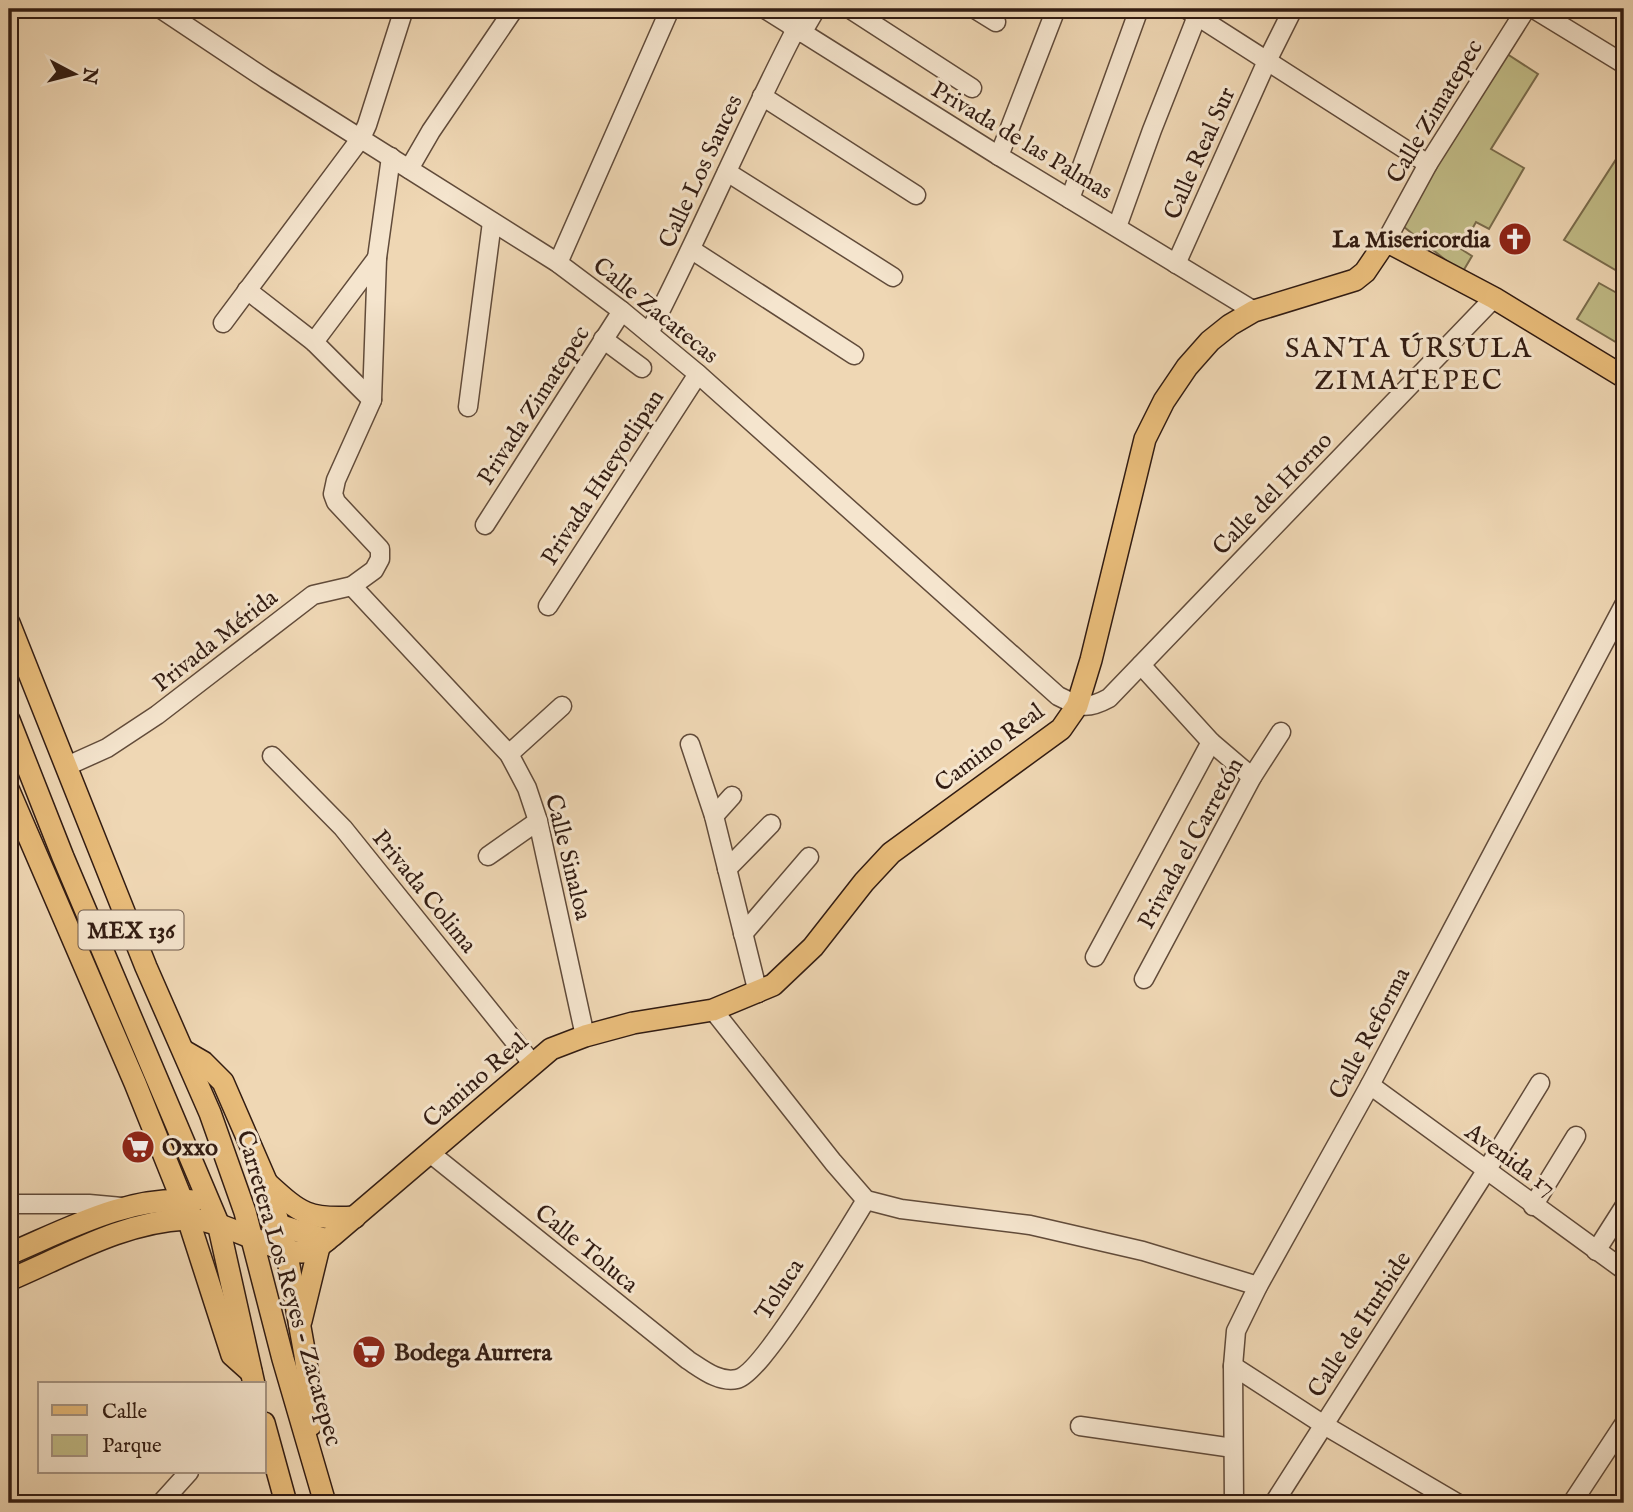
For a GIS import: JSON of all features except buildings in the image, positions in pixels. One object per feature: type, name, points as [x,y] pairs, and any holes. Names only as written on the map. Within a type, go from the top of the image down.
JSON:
[{"type":"main road","points":[[1386,241],[1494,298],[1624,377]]},
{"type":"main road","name":"Camino Real","points":[[323,1243],[551,1049],[585,1036],[633,1023],[713,1010],[773,985],[813,947],[864,882],[891,853],[1061,729],[1077,706],[1091,660],[1145,439],[1164,401],[1187,367],[1210,341],[1230,325],[1254,311],[1355,280],[1365,272],[1386,241]]},
{"type":"main road","name":"Carretera Los Reyes - Zacatepec","points":[[9,623],[146,967],[210,1113],[246,1212],[283,1359],[325,1503]]},
{"type":"main road","name":"MEX 136","points":[[9,720],[214,1213],[253,1378]]},
{"type":"main road","points":[[9,791],[135,1083],[185,1209],[233,1354],[253,1378]]},
{"type":"main road","points":[[184,1051],[203,1062],[223,1082],[266,1181],[286,1249],[312,1406],[308,1441]]},
{"type":"main road","points":[[266,1181],[288,1202],[310,1215],[324,1219],[355,1217]]},
{"type":"main road","points":[[9,1254],[122,1207],[185,1209],[214,1213],[246,1212],[323,1243]]},
{"type":"main road","points":[[9,1280],[114,1234],[185,1209]]},
{"type":"main road","points":[[214,1213],[253,1237],[286,1249],[306,1251],[323,1243]]},
{"type":"main road","points":[[299,1326],[323,1243]]},
{"type":"main road","points":[[266,1430],[286,1503]]},
{"type":"street","name":"Calle Zacatecas","points":[[161,9],[266,79],[558,263],[622,311],[698,374],[1058,696],[1077,706]]},
{"type":"street","points":[[409,169],[431,131],[514,9]]},
{"type":"street","points":[[558,263],[670,9]]},
{"type":"street","name":"Privada de las Palmas","points":[[765,9],[999,156],[1254,311]]},
{"type":"street","points":[[797,30],[800,9]]},
{"type":"street","points":[[797,30],[816,9]]},
{"type":"street","points":[[850,9],[972,88]]},
{"type":"street","points":[[975,9],[996,22]]},
{"type":"street","points":[[999,156],[1056,9]]},
{"type":"street","points":[[1070,199],[1139,9]]},
{"type":"street","name":"Calle Real Sur","points":[[1176,264],[1293,9]]},
{"type":"street","name":"Calle Zimatepec","points":[[1386,241],[1428,164],[1526,9]]},
{"type":"street","points":[[1534,9],[1624,64]]},
{"type":"street","points":[[223,323],[360,138],[367,125],[406,11]]},
{"type":"street","points":[[1117,227],[1192,12],[1428,164]]},
{"type":"street","name":"Calle Los Sauces","points":[[649,333],[692,250],[762,96],[797,30]]},
{"type":"street","points":[[762,96],[916,195]]},
{"type":"street","points":[[372,400],[377,258],[391,157]]},
{"type":"street","points":[[727,172],[893,277]]},
{"type":"street","points":[[468,408],[492,222]]},
{"type":"street","points":[[692,250],[854,355]]},
{"type":"street","points":[[314,342],[377,258]]},
{"type":"street","points":[[247,290],[314,342],[372,400]]},
{"type":"street","name":"Calle del Horno","points":[[1077,706],[1093,707],[1109,698],[1494,298]]},
{"type":"street","name":"Privada Zimatepec","points":[[485,525],[622,311]]},
{"type":"street","points":[[603,339],[642,368]]},
{"type":"street","name":"Privada Hueyotlipan","points":[[548,606],[698,374]]},
{"type":"street","name":"Privada Mérida","points":[[67,766],[107,748],[158,715],[313,595],[352,586],[374,570],[380,559],[380,549],[336,502],[333,494],[336,480],[372,400]]},
{"type":"street","name":"Calle Sinaloa","points":[[352,586],[509,754],[527,788],[538,821],[585,1036]]},
{"type":"street","name":"Calle Reforma","points":[[1235,1503],[1233,1366],[1236,1331],[1258,1286],[1370,1086],[1624,605]]},
{"type":"street","points":[[1142,665],[1210,741],[1252,777]]},
{"type":"street","points":[[509,754],[562,706]]},
{"type":"street","name":"Privada el Carretón","points":[[1144,979],[1252,777],[1281,732]]},
{"type":"street","points":[[1095,957],[1210,741]]},
{"type":"street","points":[[690,744],[714,816],[758,993]]},
{"type":"street","name":"Privada Colima","points":[[272,756],[343,828],[532,1063]]},
{"type":"street","points":[[714,816],[732,796]]},
{"type":"street","points":[[488,856],[538,821]]},
{"type":"street","points":[[727,869],[771,824]]},
{"type":"street","points":[[743,934],[809,857]]},
{"type":"street","points":[[713,1010],[866,1200],[901,1209],[1030,1225],[1143,1251],[1258,1286]]},
{"type":"street","name":"Calle de Iturbide","points":[[1274,1503],[1540,1083]]},
{"type":"street","name":"Avenida 17","points":[[1370,1086],[1624,1270]]},
{"type":"street","points":[[1533,1206],[1576,1136]]},
{"type":"street","name":"Calle Toluca","points":[[430,1153],[688,1360],[716,1377]]},
{"type":"street","name":"Toluca","points":[[716,1377],[734,1380],[745,1377],[772,1345],[866,1200]]},
{"type":"street","points":[[9,1204],[89,1203],[122,1207]]},
{"type":"street","points":[[1596,1251],[1624,1207]]},
{"type":"street","points":[[1233,1366],[1324,1425],[1457,1503]]},
{"type":"street","points":[[1572,1503],[1624,1424]]},
{"type":"street","points":[[1080,1426],[1233,1448]]},
{"type":"street","points":[[162,1503],[187,1474]]},
{"type":"green space","points":[[1501,50],[1538,74],[1491,149],[1524,168],[1489,229],[1476,222],[1461,249],[1472,256],[1462,273],[1399,223]]},
{"type":"green space","points":[[1624,147],[1624,275],[1564,240]]},
{"type":"green space","points":[[1599,283],[1624,297],[1624,347],[1577,319]]},
{"type":"place","name":"La Misericordia","points":[[1515,239]]},
{"type":"place","name":"Oxxo","points":[[138,1147]]},
{"type":"place","name":"Bodega Aurrera","points":[[369,1352]]},
{"type":"district","name":"SANTA ÚRSULA ZIMATEPEC","points":[[1409,363]]}]
